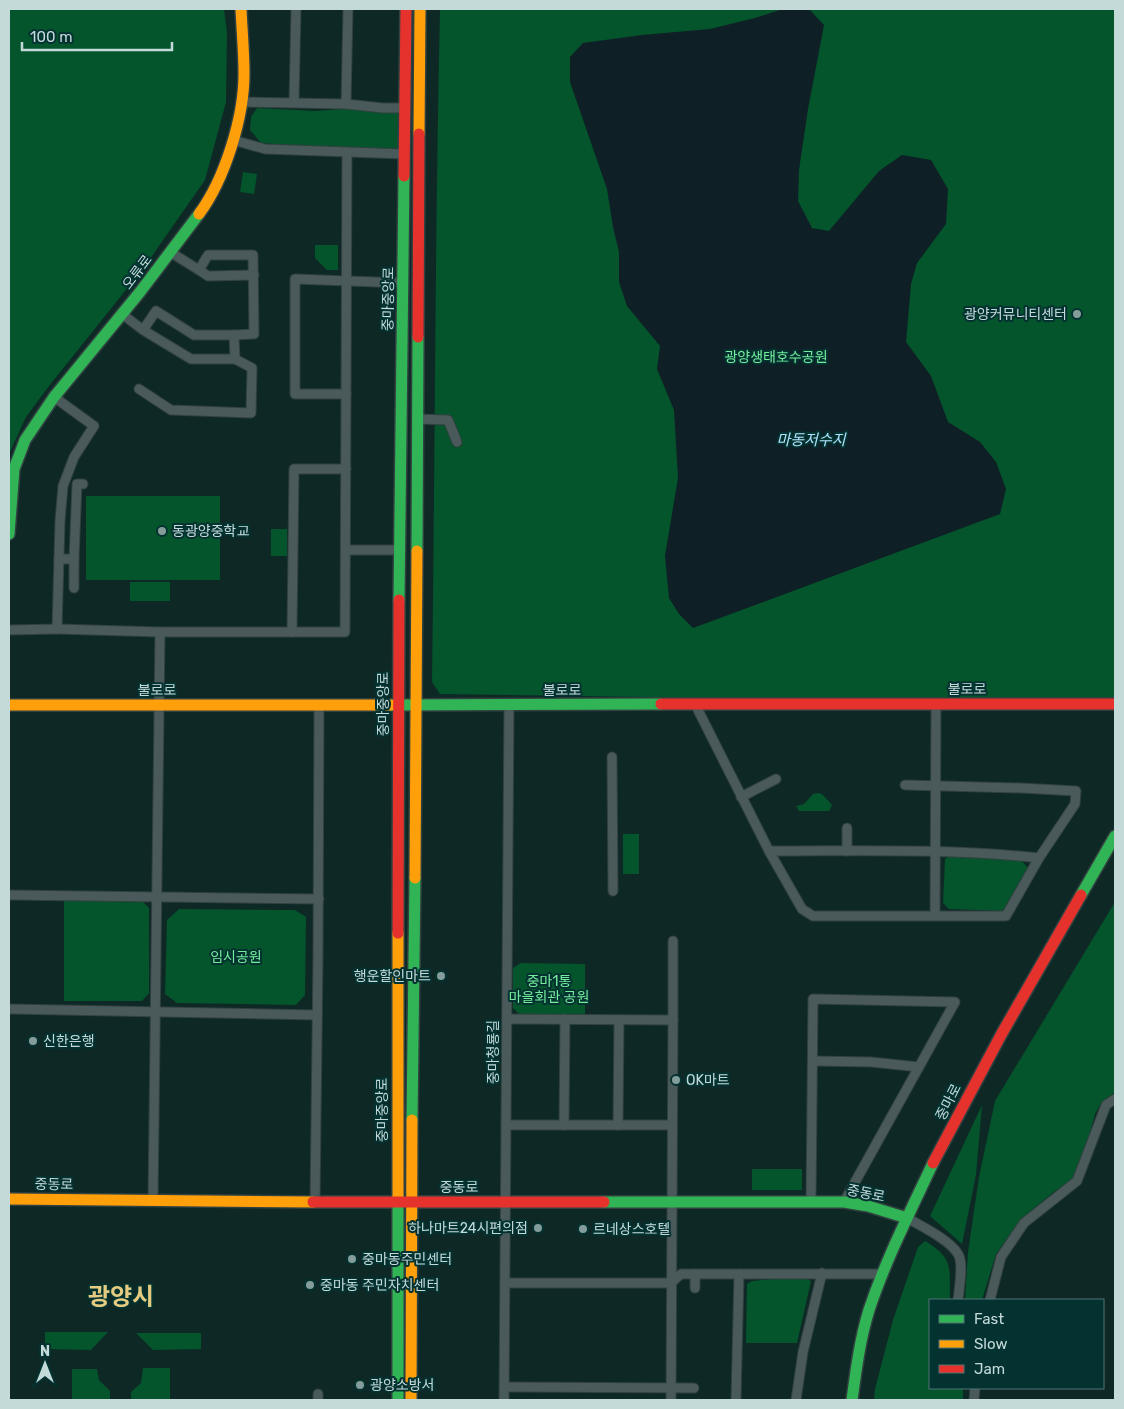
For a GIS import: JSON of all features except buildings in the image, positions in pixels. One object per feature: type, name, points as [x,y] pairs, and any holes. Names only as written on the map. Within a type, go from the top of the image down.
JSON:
[{"type":"street","name":"오류로","points":[[9,534],[11,469],[25,440],[54,397],[122,314],[205,206],[225,166],[242,102],[244,74],[242,9]]},
{"type":"street","points":[[294,102],[296,9]]},
{"type":"street","points":[[346,104],[348,9]]},
{"type":"street","name":"중마중앙로","points":[[398,1400],[398,705],[406,9]]},
{"type":"street","points":[[411,1400],[420,9]]},
{"type":"street","points":[[242,102],[294,102],[405,108]]},
{"type":"street","points":[[233,140],[265,149],[404,154]]},
{"type":"street","points":[[9,630],[345,632],[347,152]]},
{"type":"street","points":[[170,252],[208,276],[254,275]]},
{"type":"street","points":[[143,330],[156,311],[194,335],[254,334],[253,255],[208,255],[199,270]]},
{"type":"street","points":[[346,394],[295,394],[295,279],[403,282]]},
{"type":"street","points":[[122,314],[143,330],[191,359],[235,359],[252,368],[251,413],[171,410],[139,389]]},
{"type":"street","points":[[234,335],[235,359]]},
{"type":"street","points":[[54,397],[94,426],[74,457],[63,486],[57,629]]},
{"type":"street","points":[[418,419],[448,420],[457,442]]},
{"type":"street","points":[[292,632],[294,469],[346,469]]},
{"type":"street","points":[[74,588],[77,484],[83,484]]},
{"type":"street","points":[[346,550],[400,550]]},
{"type":"street","points":[[59,560],[74,560]]},
{"type":"street","points":[[153,1201],[160,632]]},
{"type":"street","points":[[695,704],[769,851],[802,909],[814,916],[1006,916],[1039,858],[1075,804],[1076,792],[905,785]]},
{"type":"street","points":[[935,915],[936,704]]},
{"type":"street","name":"불로로","points":[[9,705],[1115,704]]},
{"type":"street","points":[[315,1202],[319,900],[319,705]]},
{"type":"street","name":"중마청룡길","points":[[504,1400],[509,705]]},
{"type":"street","points":[[612,757],[613,892]]},
{"type":"street","points":[[741,798],[776,779]]},
{"type":"street","points":[[847,828],[847,851]]},
{"type":"street","name":"중마로","points":[[852,1400],[868,1313],[882,1274],[907,1218],[970,1091],[1115,836]]},
{"type":"street","points":[[769,851],[936,850],[1039,858]]},
{"type":"street","points":[[9,895],[319,900]]},
{"type":"street","points":[[671,1400],[673,941]]},
{"type":"street","points":[[811,1202],[814,999],[955,1002],[844,1202]]},
{"type":"street","points":[[9,1009],[317,1014]]},
{"type":"street","points":[[507,1019],[673,1020]]},
{"type":"street","points":[[564,1125],[565,1019]]},
{"type":"street","points":[[618,1125],[619,1020]]},
{"type":"street","points":[[813,1061],[871,1062],[919,1068]]},
{"type":"street","points":[[990,1299],[1001,1257],[1024,1224],[1078,1181],[1106,1105],[1115,1099]]},
{"type":"street","points":[[506,1125],[672,1125]]},
{"type":"street","name":"중동로","points":[[9,1199],[315,1202],[844,1202],[868,1206],[907,1218]]},
{"type":"street","points":[[907,1218],[948,1243],[958,1254],[960,1272],[958,1299]]},
{"type":"street","points":[[796,1400],[803,1352],[822,1273]]},
{"type":"street","points":[[505,1282],[671,1283],[682,1274],[882,1274]]},
{"type":"street","points":[[694,1274],[694,1288]]},
{"type":"street","points":[[736,1400],[739,1274]]},
{"type":"street","points":[[505,1387],[694,1388]]},
{"type":"green space","points":[[9,9],[224,9],[227,33],[226,102],[205,180],[145,266],[26,417],[9,454]]},
{"type":"green space","name":"광양생태호수공원","points":[[440,9],[1115,9],[1115,704],[440,694],[432,682]]},
{"type":"green space","points":[[365,107],[401,109],[400,153],[261,143],[250,130],[251,117],[257,108],[316,111]]},
{"type":"green space","points":[[243,172],[257,174],[254,194],[240,192]]},
{"type":"green space","points":[[315,245],[338,245],[338,270],[327,270],[315,258]]},
{"type":"green space","points":[[86,496],[220,496],[220,580],[86,580]]},
{"type":"green space","points":[[271,529],[287,529],[287,556],[271,556]]},
{"type":"green space","points":[[130,582],[170,582],[170,601],[130,601]]},
{"type":"green space","points":[[819,793],[832,805],[829,811],[799,811],[796,806],[804,804],[813,794]]},
{"type":"green space","points":[[623,834],[639,834],[639,874],[623,874]]},
{"type":"green space","points":[[950,855],[1022,861],[1028,868],[1003,911],[949,909],[943,903],[945,859]]},
{"type":"green space","points":[[64,900],[142,901],[149,908],[149,993],[142,1001],[64,1001]]},
{"type":"green space","points":[[1115,902],[1115,1092],[1101,1103],[1095,1114],[1086,1149],[1074,1179],[1055,1191],[1022,1218],[996,1254],[982,1299],[965,1299],[968,1252],[979,1177],[995,1101]]},
{"type":"green space","name":"임시공원","points":[[179,909],[295,910],[306,917],[305,995],[296,1005],[177,1003],[165,994],[167,920]]},
{"type":"green space","name":"중마1통 마을회관 공원","points":[[521,963],[585,964],[585,1016],[520,1015],[513,1008],[513,968]]},
{"type":"green space","points":[[982,1105],[976,1175],[962,1244],[930,1216]]},
{"type":"green space","points":[[752,1169],[802,1169],[802,1190],[752,1190]]},
{"type":"green space","points":[[925,1241],[935,1247],[946,1259],[950,1272],[950,1299],[929,1299],[929,1389],[963,1389],[963,1400],[874,1400],[875,1389],[893,1320],[918,1247]]},
{"type":"green space","points":[[806,1278],[811,1281],[797,1343],[746,1343],[747,1284],[752,1281]]},
{"type":"green space","points":[[45,1332],[108,1332],[91,1350],[45,1349]]},
{"type":"green space","points":[[136,1333],[201,1333],[201,1349],[153,1350]]},
{"type":"green space","points":[[143,1368],[170,1368],[170,1400],[131,1400],[131,1392],[141,1383]]},
{"type":"green space","points":[[72,1369],[97,1369],[99,1380],[110,1391],[110,1400],[72,1400]]},
{"type":"water","name":"마동저수지","points":[[783,9],[809,9],[824,25],[799,170],[798,201],[812,228],[829,231],[879,171],[902,155],[931,160],[948,189],[946,224],[917,263],[911,284],[906,342],[931,376],[948,422],[980,442],[996,462],[1006,489],[1000,514],[693,628],[679,614],[669,598],[665,556],[678,478],[674,410],[657,369],[660,346],[627,306],[619,282],[619,252],[607,189],[570,82],[570,57],[583,43],[710,29]]},
{"type":"traffic: fast","points":[[399,600],[404,176]]},
{"type":"traffic: fast","points":[[9,534],[14,469],[25,440],[54,397],[140,292],[199,214]]},
{"type":"traffic: fast","points":[[417,551],[418,337]]},
{"type":"traffic: fast","points":[[391,705],[661,704]]},
{"type":"traffic: fast","points":[[1081,895],[1115,836]]},
{"type":"traffic: fast","points":[[412,1120],[415,878]]},
{"type":"traffic: fast","points":[[852,1400],[861,1343],[869,1310],[891,1254],[933,1163]]},
{"type":"traffic: fast","points":[[398,1197],[398,1400]]},
{"type":"traffic: fast","points":[[604,1202],[844,1202],[868,1206],[907,1218]]},
{"type":"traffic: slow","points":[[199,214],[225,166],[241,109],[244,74],[241,9]]},
{"type":"traffic: slow","points":[[419,134],[420,9]]},
{"type":"traffic: slow","points":[[415,878],[417,551]]},
{"type":"traffic: slow","points":[[9,705],[391,705]]},
{"type":"traffic: slow","points":[[398,933],[398,1197]]},
{"type":"traffic: slow","points":[[411,1400],[412,1120]]},
{"type":"traffic: slow","points":[[9,1199],[313,1202]]},
{"type":"traffic: jam","points":[[404,176],[406,9]]},
{"type":"traffic: jam","points":[[418,337],[419,134]]},
{"type":"traffic: jam","points":[[398,933],[399,600]]},
{"type":"traffic: jam","points":[[661,704],[1115,704]]},
{"type":"traffic: jam","points":[[933,1163],[1001,1035],[1081,895]]},
{"type":"traffic: jam","points":[[313,1202],[604,1202]]},
{"type":"place","name":"광양커뮤니티센터","points":[[1077,314]]},
{"type":"place","name":"동광양중학교","points":[[162,531]]},
{"type":"place","name":"행운할인마트","points":[[441,976]]},
{"type":"place","name":"신한은행","points":[[33,1041]]},
{"type":"place","name":"OK마트","points":[[676,1080]]},
{"type":"place","name":"하나마트24시편의점","points":[[538,1228]]},
{"type":"place","name":"르네상스호텔","points":[[583,1229]]},
{"type":"place","name":"중마동주민센터","points":[[352,1259]]},
{"type":"place","name":"중마동 주민자치센터","points":[[310,1285]]},
{"type":"place","name":"광양소방서","points":[[360,1385]]},
{"type":"district","name":"광양시","points":[[121,1297]]}]
